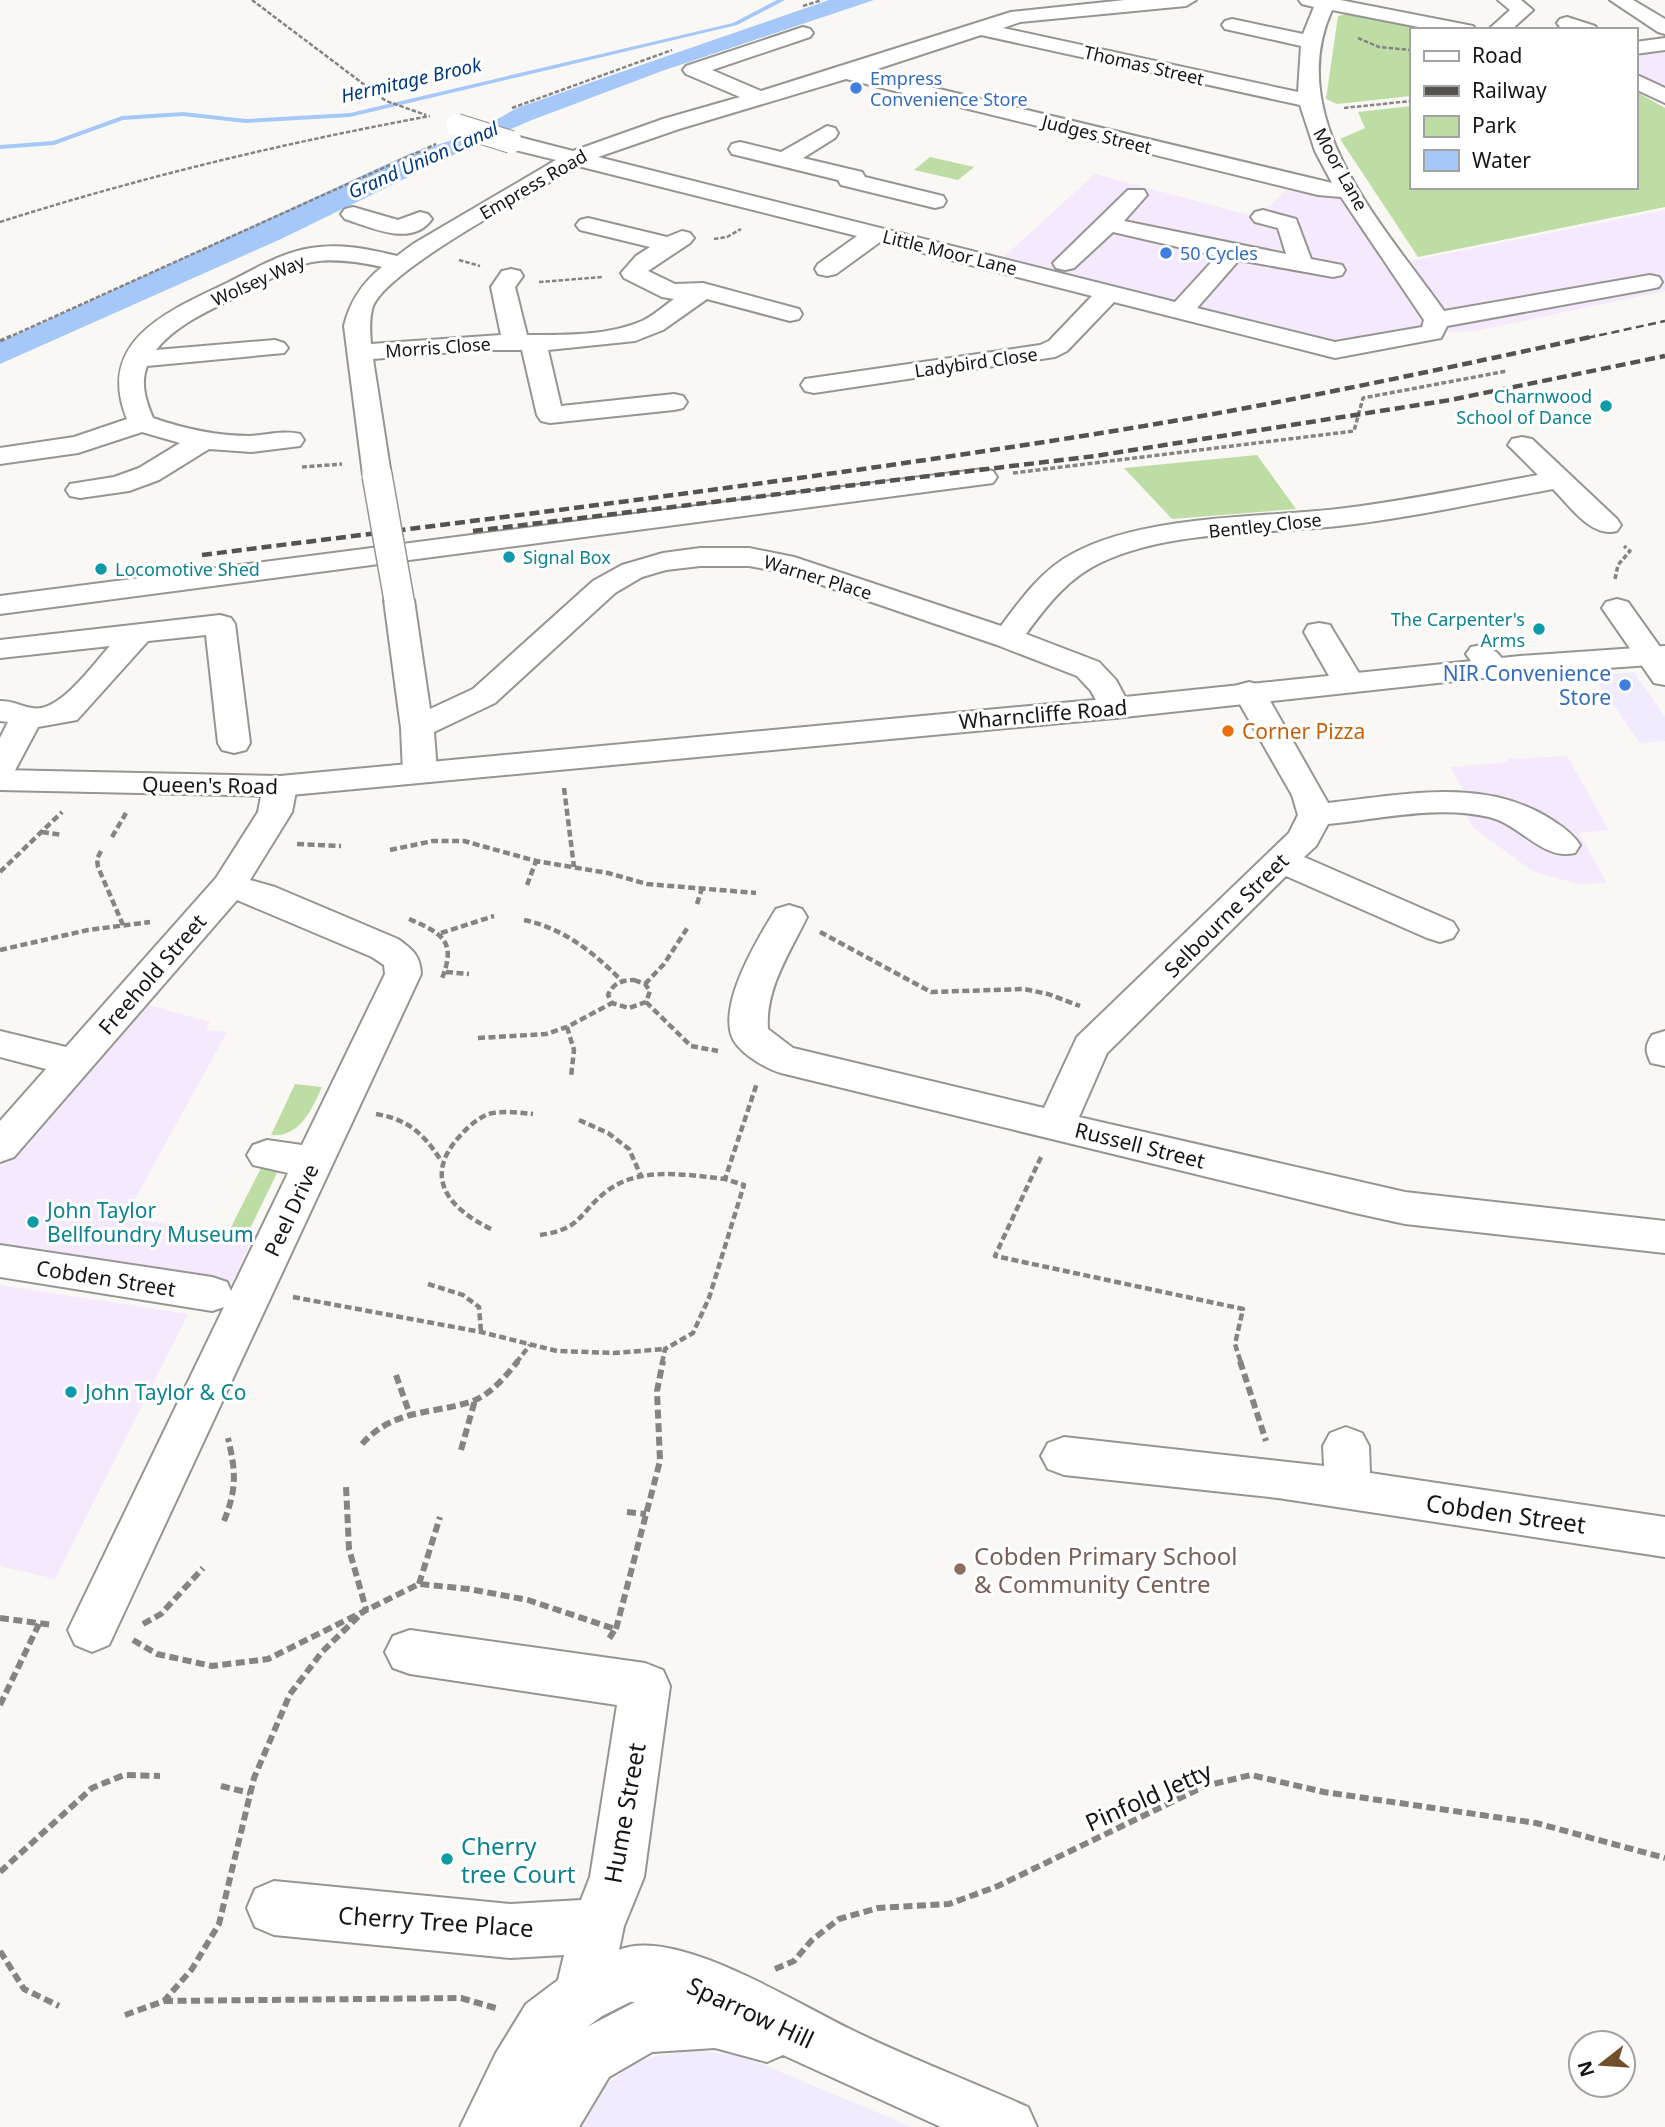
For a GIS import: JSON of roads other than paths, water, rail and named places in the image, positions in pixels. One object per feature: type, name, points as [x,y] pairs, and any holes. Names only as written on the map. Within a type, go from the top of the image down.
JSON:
[{"type":"street","points":[[846,63],[872,64],[1018,16],[1186,0]]},
{"type":"street","points":[[1500,28],[1523,10],[1508,0]]},
{"type":"street","points":[[1620,0],[1665,28]]},
{"type":"street","points":[[1320,1],[1456,28]]},
{"type":"street","name":"Moor Lane","points":[[1320,1],[1312,42],[1310,104],[1321,140],[1350,191],[1437,320]]},
{"type":"street","points":[[1567,23],[1582,28]]},
{"type":"street","points":[[1232,25],[1312,42]]},
{"type":"street","name":"Thomas Street","points":[[978,28],[1310,104]]},
{"type":"street","points":[[757,97],[693,70],[814,39]]},
{"type":"street","points":[[1637,48],[1665,44]]},
{"type":"street","name":"Empress Road","points":[[420,772],[417,728],[399,600],[359,353],[357,326],[361,306],[377,283],[421,249],[577,157],[668,117],[757,97],[846,63]]},
{"type":"street","name":"Judges Street","points":[[846,63],[1318,188],[1350,191]]},
{"type":"street","points":[[1637,81],[1665,97]]},
{"type":"street","name":"Little Moor Lane","points":[[457,125],[511,142],[1335,349],[1432,332],[1437,320]]},
{"type":"street","points":[[784,160],[827,133]]},
{"type":"street","points":[[740,149],[857,175],[935,201]]},
{"type":"street","points":[[799,214],[857,175]]},
{"type":"street","points":[[1065,263],[1136,195]]},
{"type":"street","points":[[353,214],[399,228],[420,219]]},
{"type":"street","points":[[1263,217],[1288,224],[1301,264]]},
{"type":"street","points":[[356,254],[366,233],[380,224]]},
{"type":"street","points":[[1108,224],[1233,252],[1333,270]]},
{"type":"street","points":[[588,225],[676,241],[645,261],[633,273],[641,279],[671,292],[703,290],[790,314]]},
{"type":"street","points":[[827,269],[876,234]]},
{"type":"street","points":[[1181,311],[1233,252]]},
{"type":"street","name":"Wolsey Way","points":[[142,423],[134,411],[128,388],[136,359],[154,334],[214,298],[299,258],[333,253],[356,254],[400,264]]},
{"type":"street","name":"Morris Close","points":[[507,281],[550,415],[674,402]]},
{"type":"street","points":[[1437,320],[1650,282]]},
{"type":"street","name":"Morris Close","points":[[359,353],[440,345],[565,343],[626,336],[654,326],[703,290]]},
{"type":"street","name":"Ladybird Close","points":[[814,385],[1046,352],[1058,346],[1110,292]]},
{"type":"street","points":[[136,359],[275,348]]},
{"type":"street","points":[[846,354],[861,379]]},
{"type":"street","points":[[0,456],[78,445],[142,423],[202,442],[262,455],[290,440]]},
{"type":"street","points":[[80,490],[119,485],[149,474],[202,442]]},
{"type":"street","points":[[1522,445],[1606,525]]},
{"type":"street","points":[[0,605],[983,477]]},
{"type":"street","name":"Bentley Close","points":[[1007,638],[1033,602],[1060,576],[1094,554],[1148,540],[1206,530],[1295,533],[1343,517],[1557,480]]},
{"type":"street","points":[[587,528],[618,552],[632,572]]},
{"type":"street","name":"Warner Place","points":[[417,728],[484,696],[604,587],[632,572],[663,562],[700,557],[749,557],[794,566],[1007,638],[1088,669],[1105,687],[1115,708]]},
{"type":"street","points":[[1617,608],[1660,662]]},
{"type":"street","points":[[0,649],[220,624],[234,743]]},
{"type":"street","points":[[1319,632],[1349,682]]},
{"type":"street","points":[[0,769],[13,715],[66,713],[139,633]]},
{"type":"street","name":"Wharncliffe Road","points":[[420,772],[1115,708],[1349,682],[1487,661],[1660,662]]},
{"type":"street","points":[[1250,692],[1309,795],[1315,815],[1448,802],[1506,810],[1535,823],[1563,845]]},
{"type":"street","name":"Queen's Road","points":[[0,780],[280,786],[420,772]]},
{"type":"street","name":"Freehold Street","points":[[0,1147],[229,886],[275,812],[280,786]]},
{"type":"street","name":"Selbourne Street","points":[[1056,1125],[1091,1046],[1304,838],[1315,815]]},
{"type":"street","points":[[1280,860],[1440,930]]},
{"type":"street","name":"Peel Drive","points":[[108,1632],[253,1290],[403,974],[402,960],[385,948],[262,895],[229,886]]},
{"type":"street","name":"Russell Street","points":[[789,917],[750,1002],[747,1018],[750,1035],[781,1059],[1405,1208],[1665,1237]]},
{"type":"street","points":[[0,1044],[74,1062]]},
{"type":"street","points":[[1665,1044],[1665,1053]]},
{"type":"street","points":[[267,1155],[314,1162]]},
{"type":"street","name":"Cobden Street","points":[[0,1261],[212,1294]]},
{"type":"street","name":"Cobden Street","points":[[1064,1456],[1278,1479],[1347,1468],[1665,1537]]},
{"type":"street","name":"Hume Street","points":[[410,1652],[645,1686],[617,1877],[564,2010]]},
{"type":"street","name":"Cherry Tree Place","points":[[274,1908],[511,1931],[597,1926]]},
{"type":"street","name":"Sparrow Hill","points":[[564,2010],[627,1974],[674,1976],[715,1989],[833,2051]]},
{"type":"street","points":[[489,2127],[516,2073],[564,2010]]},
{"type":"street","name":"Sparrow Hill","points":[[546,2127],[589,2057],[646,2025],[715,2020],[833,2051]]},
{"type":"street","points":[[833,2051],[984,2122]]},
{"type":"water","name":"Grand Union Canal","points":[[829,0],[874,0],[662,71],[532,120],[480,142],[281,239],[0,364],[0,342],[409,154],[471,134],[517,108]]},
{"type":"waterway","name":"Hermitage Brook","points":[[0,147],[54,143],[122,118],[183,114],[246,121],[350,115],[735,24],[782,0]]},
{"type":"railway","points":[[1587,338],[1665,321]]},
{"type":"railway","points":[[202,555],[677,494],[1032,444],[1262,405],[1595,336]]},
{"type":"railway","points":[[473,531],[1095,456],[1450,400],[1665,356]]},
{"type":"place","name":"Empress Convenience Store","points":[[856,88]]},
{"type":"place","name":"50 Cycles","points":[[1166,253]]},
{"type":"place","name":"Charnwood School of Dance","points":[[1606,406]]},
{"type":"place","name":"Signal Box","points":[[509,557]]},
{"type":"place","name":"Locomotive Shed","points":[[101,569]]},
{"type":"place","name":"The Carpenter's Arms","points":[[1539,629]]},
{"type":"place","name":"NIR Convenience Store","points":[[1625,685]]},
{"type":"place","name":"Corner Pizza","points":[[1228,731]]},
{"type":"place","name":"John Taylor Bellfoundry Museum","points":[[33,1222]]},
{"type":"place","name":"John Taylor & Co","points":[[71,1392]]},
{"type":"place","name":"Cobden Primary School & Community Centre","points":[[960,1569]]},
{"type":"place","name":"Cherry tree Court","points":[[447,1859]]}]
